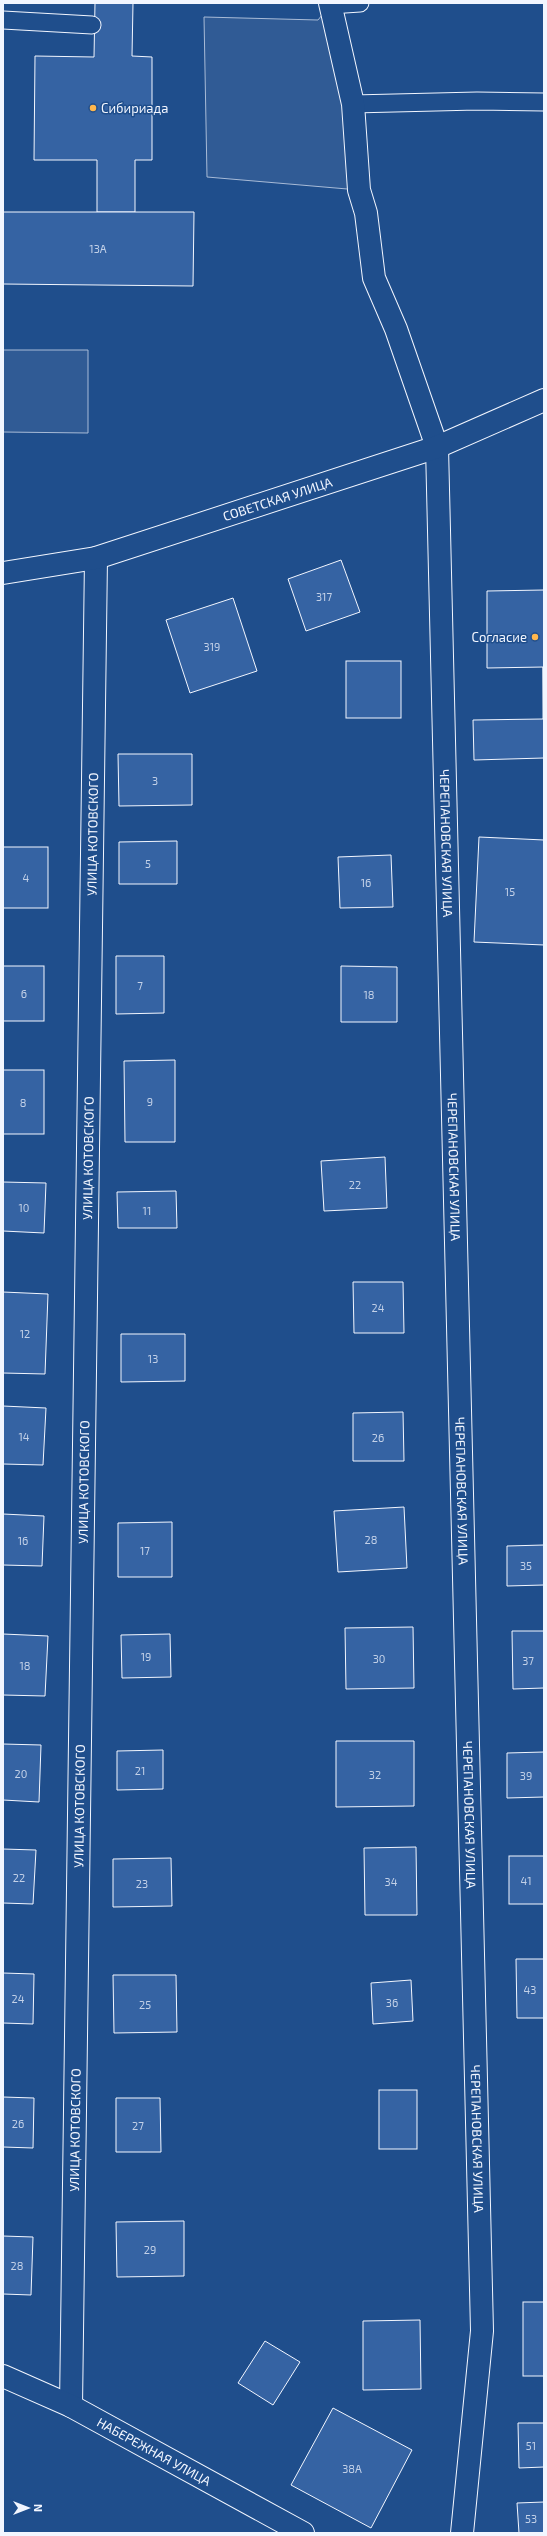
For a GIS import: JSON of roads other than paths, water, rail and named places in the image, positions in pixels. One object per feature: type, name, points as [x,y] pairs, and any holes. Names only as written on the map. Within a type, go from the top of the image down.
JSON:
[{"type":"street","name":"ЧЕРЕПАНОВСКАЯ УЛИЦА","points":[[330,4],[353,104],[359,190],[366,212],[374,278],[396,329],[437,447],[482,2331],[462,2533]]},
{"type":"street","name":"СОВЕТСКАЯ УЛИЦА","points":[[3,573],[96,558],[437,447],[544,400]]},
{"type":"street","name":"УЛИЦА КОТОВСКОГО","points":[[71,2406],[96,558]]},
{"type":"street","name":"НАБЕРЕЖНАЯ УЛИЦА","points":[[3,2376],[71,2406],[303,2533]]},
{"type":"lane","points":[[330,4],[360,3]]},
{"type":"lane","points":[[3,20],[92,25]]},
{"type":"lane","points":[[353,104],[544,102]]},
{"type":"place","name":"Сибириада","points":[[93,108]]},
{"type":"place","name":"Согласие","points":[[535,637]]}]
